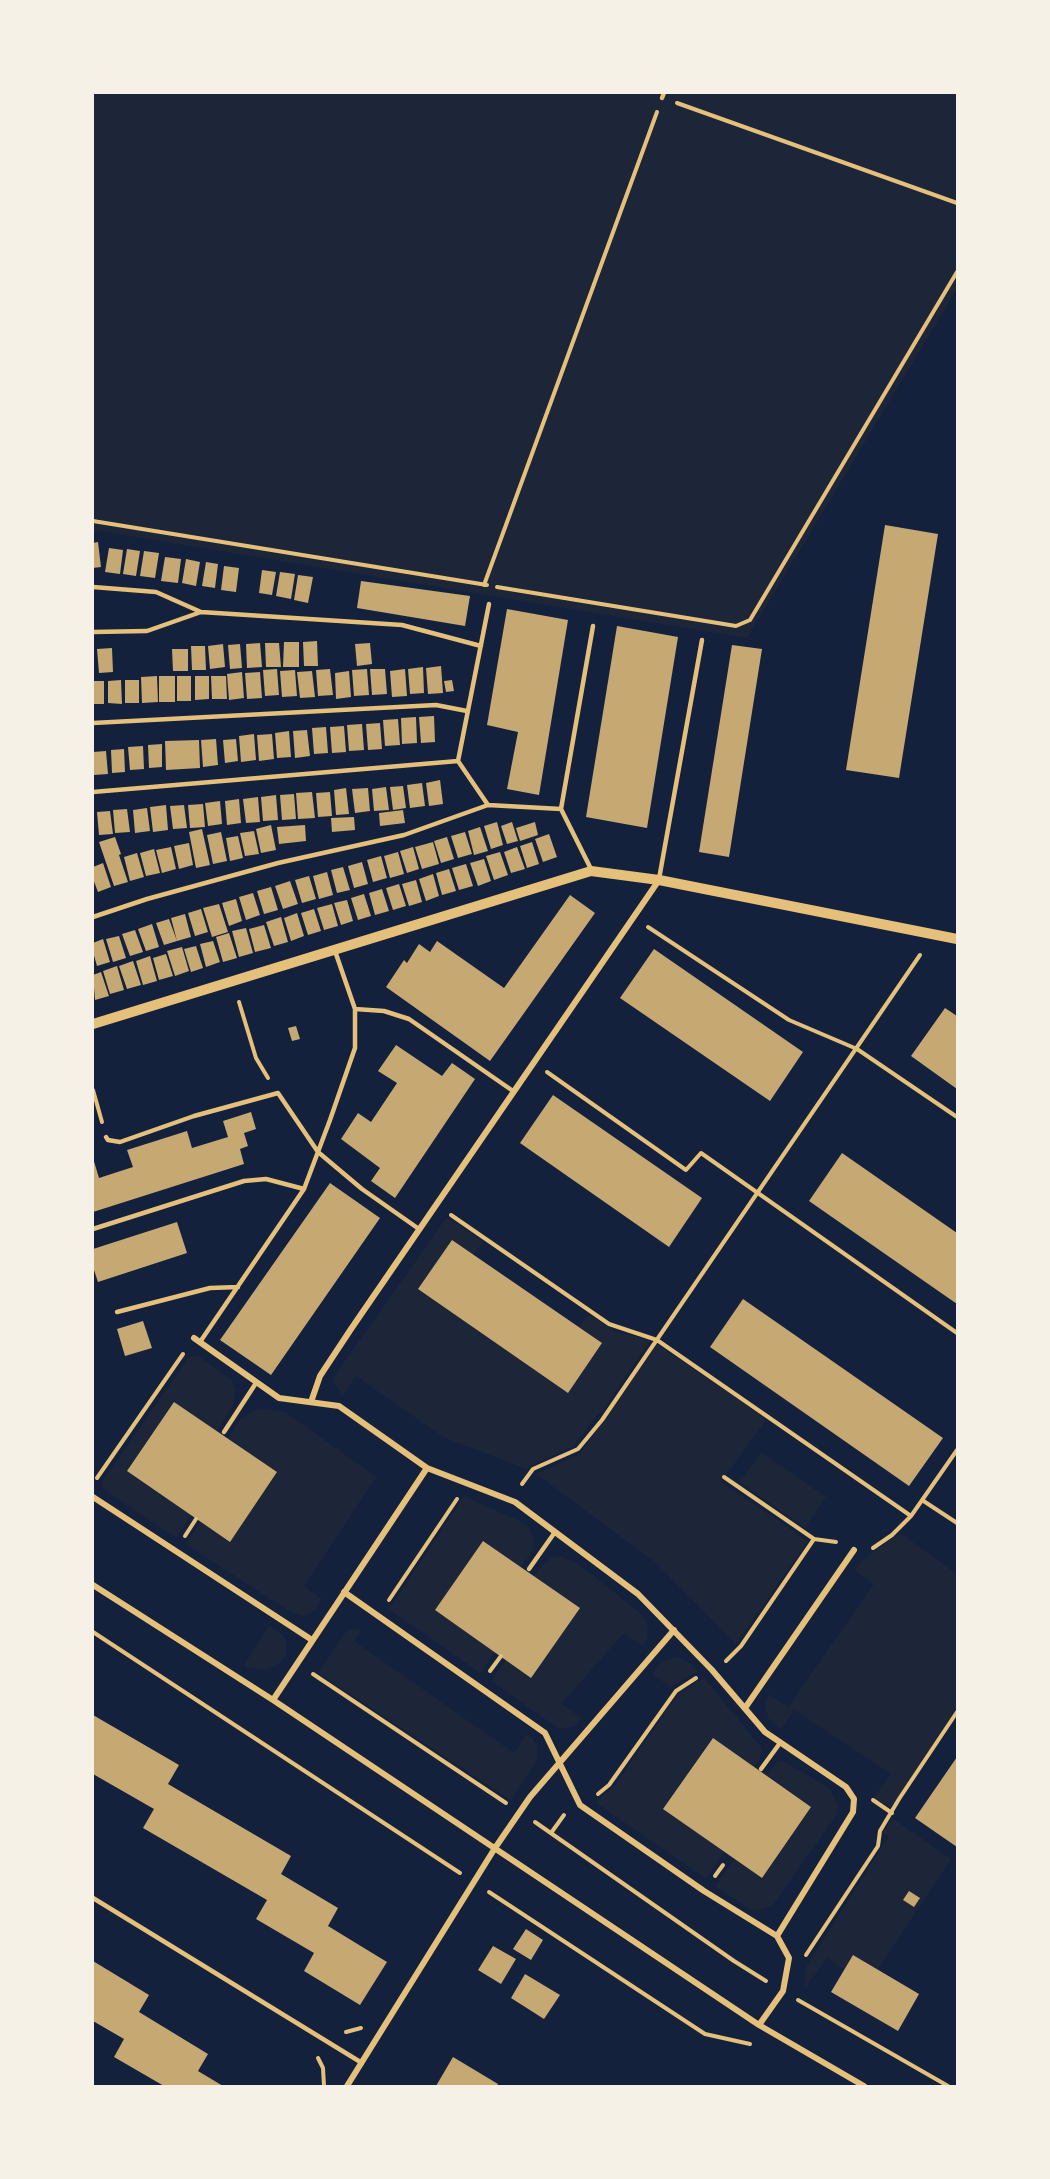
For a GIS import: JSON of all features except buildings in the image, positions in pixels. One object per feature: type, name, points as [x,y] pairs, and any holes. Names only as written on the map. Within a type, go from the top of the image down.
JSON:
[{"type":"street","points":[[93,1024],[591,871],[659,880],[957,939]]},
{"type":"street","points":[[311,1402],[320,1376],[659,880]]},
{"type":"street","points":[[197,1340],[279,1398],[339,1406],[427,1468],[515,1502],[638,1594],[712,1670],[765,1732],[846,1786],[854,1799],[853,1812],[777,1936]]},
{"type":"street","points":[[273,1700],[427,1468]]},
{"type":"street","points":[[93,1497],[312,1640]]},
{"type":"street","points":[[745,1708],[854,1550]]},
{"type":"street","points":[[93,1585],[273,1700],[759,2025],[864,2086]]},
{"type":"street","points":[[344,1592],[545,1733],[580,1805],[704,1891],[777,1936],[789,1958],[783,1991],[759,2025]]},
{"type":"street","points":[[347,2086],[495,1848],[520,1812],[559,1761],[674,1630]]},
{"type":"lane","points":[[93,587],[156,592],[201,612],[402,626],[481,646]]},
{"type":"lane","points":[[489,604],[458,761],[489,805]]},
{"type":"lane","points":[[93,632],[147,631],[201,612]]},
{"type":"lane","points":[[591,871],[561,809],[593,626]]},
{"type":"lane","points":[[659,880],[702,640]]},
{"type":"lane","points":[[93,723],[436,705],[467,711]]},
{"type":"lane","points":[[93,792],[458,761]]},
{"type":"lane","points":[[93,917],[147,899],[278,863],[404,835],[489,805],[561,809]]},
{"type":"lane","points":[[197,1340],[238,1287],[304,1189],[355,1048],[355,1009],[334,950]]},
{"type":"lane","points":[[355,1009],[384,1011],[410,1019],[513,1091]]},
{"type":"lane","points":[[106,1137],[108,1140],[120,1142],[194,1116],[278,1093],[318,1152],[362,1190],[419,1229]]},
{"type":"lane","points":[[93,1229],[244,1181],[266,1179],[304,1189]]},
{"type":"lane","points":[[117,1312],[210,1287],[238,1287]]},
{"type":"lane","points":[[224,1432],[256,1383]]},
{"type":"lane","points":[[529,1569],[555,1532]]},
{"type":"lane","points":[[761,1770],[780,1743]]},
{"type":"lane","points":[[93,1898],[362,2063]]},
{"type":"path","points":[[484,585],[663,95],[957,203]]},
{"type":"path","points":[[93,521],[736,626],[750,620],[957,272]]},
{"type":"path","points":[[652,918],[646,925],[789,1020],[857,1048],[957,1117]]},
{"type":"path","points":[[908,952],[929,957]]},
{"type":"path","points":[[515,1502],[518,1490],[533,1469],[578,1449],[602,1420],[920,955]]},
{"type":"path","points":[[230,1002],[244,995]]},
{"type":"path","points":[[238,999],[256,1058],[278,1093]]},
{"type":"path","points":[[540,1081],[553,1062]]},
{"type":"path","points":[[546,1072],[686,1170],[701,1153],[957,1333]]},
{"type":"path","points":[[93,1090],[106,1137]]},
{"type":"path","points":[[445,1211],[609,1324],[657,1340],[911,1516]]},
{"type":"path","points":[[93,1484],[197,1340]]},
{"type":"path","points":[[724,1476],[814,1539],[845,1543],[862,1556],[892,1535],[911,1516],[957,1450]]},
{"type":"path","points":[[378,1616],[467,1484]]},
{"type":"path","points":[[922,1500],[957,1524]]},
{"type":"path","points":[[580,1805],[609,1785],[676,1690],[724,1662],[741,1646],[814,1539]]},
{"type":"path","points":[[93,1632],[705,2034],[750,2044],[759,2049]]},
{"type":"path","points":[[318,1666],[312,1675],[520,1812],[734,1961],[948,2086]]},
{"type":"path","points":[[783,1991],[878,1846],[880,1830],[957,1712]]},
{"type":"shaded area","points":[[93,93],[957,93],[957,289],[747,638],[93,530]]},
{"type":"shaded area","points":[[447,1217],[483,1241],[474,1255],[452,1240],[568,1392],[602,1343],[579,1327],[586,1317],[592,1316],[613,1331],[651,1340],[602,1411],[574,1446],[526,1469],[443,1437],[356,1376],[343,1395],[334,1382],[333,1378]]},
{"type":"shaded area","points":[[657,1344],[764,1417],[765,1421],[721,1482],[808,1541],[736,1644],[656,1563],[536,1474],[580,1454]]},
{"type":"shaded area","points":[[197,1355],[232,1380],[236,1389],[233,1405],[217,1431],[174,1402],[127,1471],[191,1515],[176,1538],[103,1489],[102,1482],[190,1356]]},
{"type":"shaded area","points":[[258,1408],[285,1412],[378,1478],[374,1480],[304,1586],[322,1599],[316,1609],[305,1616],[292,1613],[186,1544],[200,1522],[230,1541],[277,1472],[228,1438],[241,1418]]},
{"type":"shaded area","points":[[761,1452],[826,1497],[805,1528],[740,1482]]},
{"type":"shaded area","points":[[464,1496],[526,1524],[533,1535],[534,1544],[532,1552],[521,1567],[483,1541],[435,1610],[495,1652],[480,1673],[389,1609]]},
{"type":"shaded area","points":[[900,1533],[957,1574],[957,1707],[891,1808],[874,1797],[891,1774],[794,1710],[781,1729],[768,1718],[765,1704],[769,1694],[788,1707],[874,1584],[855,1570],[862,1560]]},
{"type":"shaded area","points":[[562,1556],[577,1563],[639,1612],[645,1618],[648,1633],[643,1646],[624,1633],[561,1704],[582,1718],[574,1726],[558,1728],[491,1681],[506,1660],[534,1576],[551,1558]]},
{"type":"shaded area","points":[[269,1626],[282,1634],[286,1640],[286,1655],[281,1662],[266,1670],[248,1668],[244,1665]]},
{"type":"shaded area","points":[[351,1629],[361,1630],[354,1641],[514,1753],[527,1734],[533,1739],[537,1746],[537,1761],[511,1800],[318,1673],[345,1633]]},
{"type":"shaded area","points":[[682,1658],[698,1671],[671,1687],[652,1674],[665,1660]]},
{"type":"shaded area","points":[[704,1678],[762,1748],[760,1759],[754,1767],[712,1738],[664,1809],[724,1852],[706,1879],[595,1802],[613,1788],[678,1694]]},
{"type":"shaded area","points":[[784,1761],[830,1789],[838,1806],[837,1814],[772,1906],[758,1910],[750,1909],[715,1886],[734,1859],[762,1878],[811,1807],[766,1775],[778,1762]]},
{"type":"shaded area","points":[[892,1818],[951,1859],[878,1969],[853,1955],[844,1970],[827,1958],[805,1988],[805,1969],[889,1836],[882,1833]]}]
